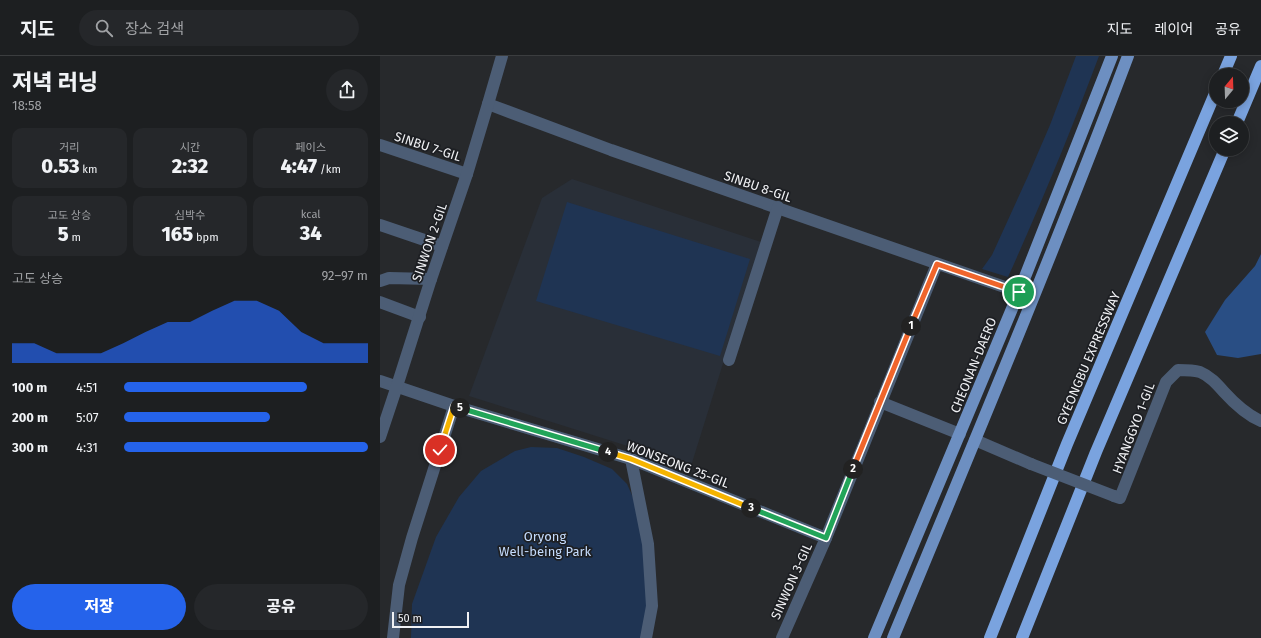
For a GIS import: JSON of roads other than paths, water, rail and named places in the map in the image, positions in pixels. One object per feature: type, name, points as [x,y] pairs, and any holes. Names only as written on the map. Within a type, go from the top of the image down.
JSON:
[{"type":"highway","points":[[1226,68],[1231,56]]},
{"type":"highway","points":[[1239,116],[1261,66]]},
{"type":"highway","name":"GYEONGBU EXPRESSWAY","points":[[990,638],[1067,444],[1209,108]]},
{"type":"highway","points":[[1022,638],[1096,452],[1222,156]]},
{"type":"main road","name":"CHEONAN-DAERO","points":[[874,638],[1019,292],[1112,56]]},
{"type":"main road","points":[[893,638],[975,440],[1086,165],[1128,56]]},
{"type":"street","name":"SINWON 2-GIL","points":[[380,437],[431,279],[467,174],[502,56]]},
{"type":"street","name":"SINBU 8-GIL","points":[[488,104],[611,150],[1019,292]]},
{"type":"street","name":"SINBU 7-GIL","points":[[380,145],[467,174]]},
{"type":"street","points":[[729,360],[778,207]]},
{"type":"street","points":[[380,224],[442,246]]},
{"type":"street","name":"SINWON 3-GIL","points":[[782,638],[826,538],[937,264]]},
{"type":"street","points":[[380,281],[389,278],[431,279]]},
{"type":"street","points":[[380,302],[420,316]]},
{"type":"street","name":"HYANGGYO 1-GIL","points":[[975,440],[1031,464],[1120,498],[1166,382],[1178,370],[1199,372],[1206,376],[1217,384],[1240,408],[1261,421]]},
{"type":"street","name":"WONSEONG 25-GIL","points":[[380,381],[454,406],[631,459],[826,538]]},
{"type":"street","points":[[880,402],[960,434]]},
{"type":"street","points":[[393,638],[399,585],[412,538],[454,406]]},
{"type":"street","points":[[631,459],[648,544],[652,606],[646,638]]},
{"type":"park label","name":"Oryong Well-being Park","points":[[545,544]]}]
